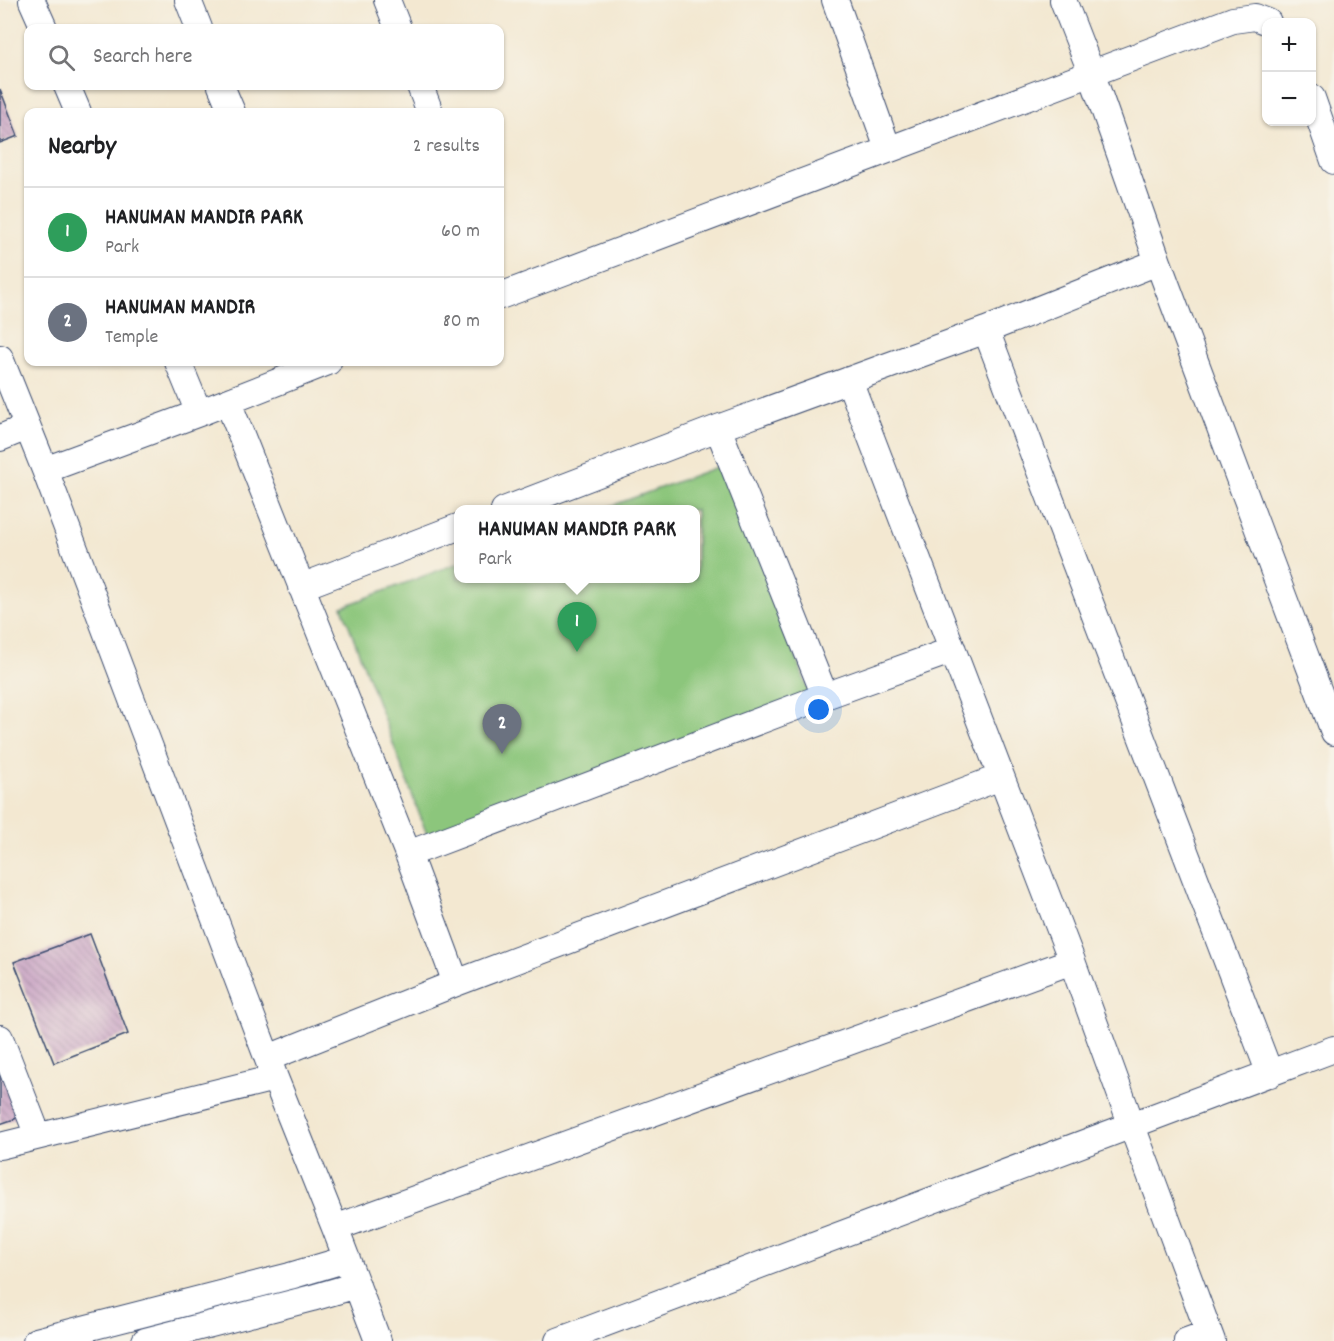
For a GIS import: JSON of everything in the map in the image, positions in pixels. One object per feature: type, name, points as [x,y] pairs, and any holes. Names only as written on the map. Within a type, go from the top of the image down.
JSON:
[{"type":"street","points":[[188,0],[197,24]]},
{"type":"street","points":[[387,0],[396,24]]},
{"type":"street","points":[[835,0],[888,149]]},
{"type":"street","points":[[1063,0],[1158,262],[1334,732]]},
{"type":"street","points":[[33,1],[42,24]]},
{"type":"street","points":[[504,293],[1233,20],[1255,17],[1262,20]]},
{"type":"street","points":[[69,90],[76,108]]},
{"type":"street","points":[[223,90],[230,108]]},
{"type":"street","points":[[422,90],[428,108]]},
{"type":"street","points":[[1316,112],[1334,161]]},
{"type":"street","points":[[517,505],[718,428],[986,330],[1158,262]]},
{"type":"street","points":[[986,330],[1270,1074]]},
{"type":"street","points":[[0,358],[45,470],[271,1068],[378,1341]]},
{"type":"street","points":[[180,366],[199,413]]},
{"type":"street","points":[[45,470],[318,366]]},
{"type":"street","points":[[849,380],[1072,961],[1132,1126],[1203,1338]]},
{"type":"street","points":[[228,402],[408,854],[456,982]]},
{"type":"street","points":[[0,438],[27,427]]},
{"type":"street","points":[[718,428],[825,696]]},
{"type":"street","points":[[301,587],[454,529]]},
{"type":"street","points":[[408,854],[953,650]]},
{"type":"street","points":[[0,1146],[271,1068],[456,982],[1000,777]]},
{"type":"street","points":[[335,1228],[1072,961]]},
{"type":"street","points":[[0,1038],[38,1136]]},
{"type":"street","points":[[558,1341],[1334,1049]]},
{"type":"street","points":[[36,1341],[290,1276],[347,1259]]},
{"type":"street","points":[[145,1341],[357,1285]]},
{"type":"green space","points":[[725,464],[811,698],[429,840],[342,607],[454,565],[454,583],[700,583],[700,505],[614,505]]},
{"type":"building","points":[[0,89],[18,136],[0,143]]},
{"type":"building","points":[[90,934],[128,1034],[54,1063],[14,962]]},
{"type":"building","points":[[0,1066],[20,1117],[0,1124]]},
{"type":"place","name":"HANUMAN MANDIR PARK","points":[[577,652]]},
{"type":"place","name":"HANUMAN MANDIR","points":[[502,754]]}]
